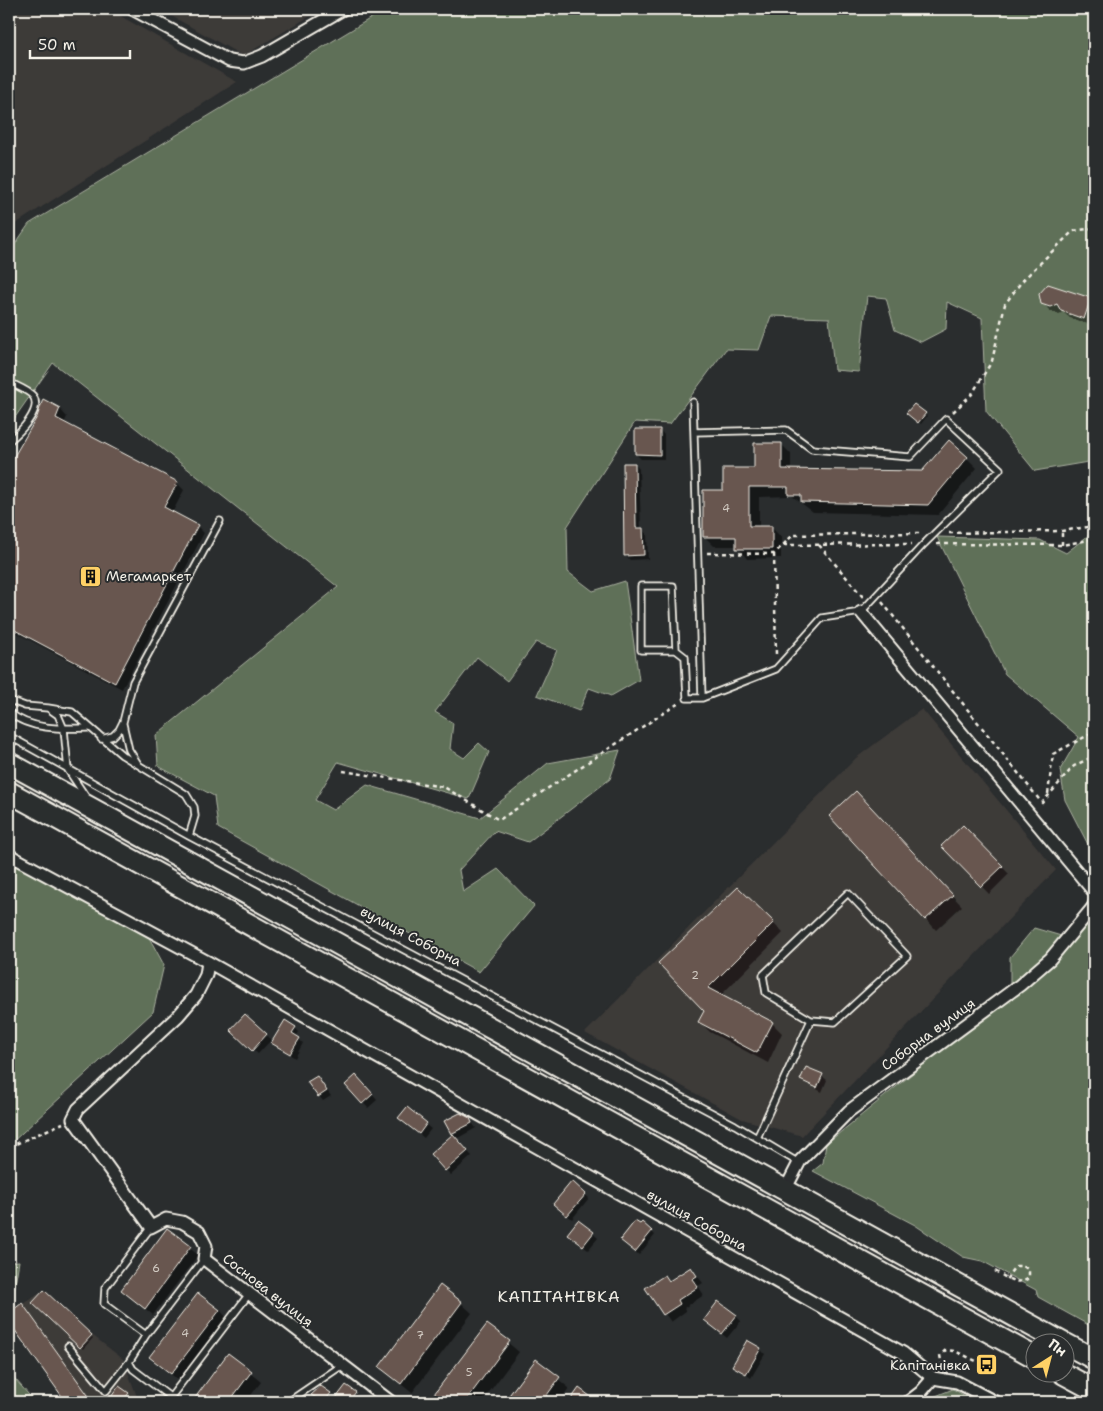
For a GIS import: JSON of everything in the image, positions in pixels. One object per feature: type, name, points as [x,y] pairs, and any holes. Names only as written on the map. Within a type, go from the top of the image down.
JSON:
[{"type":"highway","points":[[9,762],[1047,1334]]},
{"type":"highway","points":[[9,792],[1026,1352]]},
{"type":"highway","points":[[1076,1350],[1094,1359]]},
{"type":"highway","points":[[1076,1380],[1094,1390]]},
{"type":"street","points":[[132,9],[229,61],[244,63],[262,56],[343,9]]},
{"type":"street","points":[[865,608],[1094,892]]},
{"type":"street","name":"вулиця Соборна","points":[[9,855],[208,962],[903,1353],[933,1378]]},
{"type":"street","name":"Соборна вулиця","points":[[785,1190],[799,1163],[848,1111],[1020,985],[1042,966],[1094,906]]},
{"type":"street","points":[[152,1227],[73,1119],[78,1108],[178,1016],[196,995],[206,975],[208,962]]},
{"type":"street","name":"Соснова вулиця","points":[[152,1227],[166,1219],[182,1222],[199,1232],[206,1246],[204,1259],[341,1366],[391,1402]]},
{"type":"street","points":[[908,1402],[922,1392],[933,1378],[957,1382],[995,1402]]},
{"type":"lane","points":[[9,382],[32,394],[35,401],[34,409],[20,432],[9,441]]},
{"type":"lane","points":[[693,402],[702,698]]},
{"type":"lane","points":[[676,650],[673,586],[641,586],[641,650],[676,650],[685,657],[687,698],[702,698],[776,669],[822,618],[865,608],[1000,469],[946,419],[910,457],[812,449],[786,430],[694,432]]},
{"type":"lane","points":[[101,739],[112,736],[123,722],[133,682],[220,521]]},
{"type":"lane","points":[[9,700],[25,706],[72,712],[101,739],[139,766],[186,794],[194,807],[195,816],[189,836]]},
{"type":"lane","points":[[48,708],[58,715],[64,729],[68,770],[98,812]]},
{"type":"lane","points":[[9,712],[15,718],[32,724],[64,729],[88,728]]},
{"type":"lane","points":[[123,722],[129,750],[139,766]]},
{"type":"lane","name":"вулиця Соборна","points":[[9,736],[189,836],[757,1138],[799,1163]]},
{"type":"lane","points":[[848,893],[906,956],[835,1022],[811,1020],[766,993],[763,975],[848,893]]},
{"type":"lane","points":[[757,1138],[811,1020]]},
{"type":"lane","points":[[146,1334],[104,1304],[105,1288],[152,1227]]},
{"type":"lane","points":[[68,1346],[106,1391],[129,1362],[146,1334],[204,1259]]},
{"type":"lane","points":[[129,1362],[133,1370],[168,1400],[249,1294]]},
{"type":"lane","points":[[288,1402],[341,1366]]},
{"type":"path","points":[[946,419],[972,394],[992,360],[1005,304],[1022,281],[1072,231],[1094,228]]},
{"type":"path","points":[[1062,531],[1062,545]]},
{"type":"path","points":[[776,669],[774,554],[793,535]]},
{"type":"path","points":[[819,545],[865,608]]},
{"type":"path","points":[[698,552],[774,554]]},
{"type":"path","points":[[877,595],[1042,803],[1074,766],[1094,756]]},
{"type":"path","points":[[343,771],[444,787],[498,820],[687,698]]},
{"type":"path","points":[[1048,796],[1052,754],[1094,732]]},
{"type":"path","points":[[9,1146],[73,1119]]},
{"type":"path","points":[[994,1271],[1008,1278],[1017,1283],[1029,1278],[1029,1270],[1022,1266],[1016,1266],[1008,1278],[1005,1282]]},
{"type":"path","points":[[961,1364],[954,1371],[947,1372],[941,1366],[940,1355],[946,1350],[955,1351],[978,1362]]},
{"type":"shaded area","points":[[9,9],[108,9],[237,82],[9,228]]},
{"type":"shaded area","points":[[159,9],[322,9],[243,56]]},
{"type":"shaded area","points":[[922,709],[1056,870],[802,1136],[742,1119],[585,1033],[856,758]]},
{"type":"shaded area","points":[[44,1290],[92,1335],[123,1359],[139,1402],[66,1402],[9,1322],[9,1313]]},
{"type":"green space","points":[[386,9],[1094,9],[1094,461],[1035,471],[986,411],[982,318],[947,302],[946,329],[921,342],[895,330],[886,298],[867,296],[859,372],[834,370],[829,318],[771,316],[759,350],[726,349],[670,424],[635,422],[567,527],[568,572],[593,591],[625,581],[639,680],[611,696],[589,688],[579,711],[537,695],[557,650],[536,642],[507,681],[477,657],[435,712],[453,723],[450,749],[464,758],[479,743],[489,752],[469,799],[338,762],[315,800],[333,810],[367,785],[480,818],[548,763],[620,750],[610,779],[528,842],[495,831],[459,870],[463,892],[498,869],[534,906],[479,972],[218,828],[214,796],[158,766],[156,735],[338,587],[53,363],[9,426],[9,253],[29,224]]},
{"type":"green space","points":[[1094,531],[1094,856],[1065,800],[1060,770],[1079,737],[1005,674],[937,537],[1040,540],[1066,553]]},
{"type":"green space","points":[[9,858],[145,930],[164,965],[153,1012],[9,1145]]},
{"type":"green space","points":[[1094,890],[1094,1328],[1038,1297],[1036,1290],[982,1261],[963,1257],[915,1225],[813,1171],[823,1163],[826,1144],[1010,994],[1010,957],[1034,928],[1068,938]]},
{"type":"green space","points":[[19,1261],[13,1297],[9,1301],[9,1262]]},
{"type":"green space","points":[[9,1372],[35,1402],[9,1402]]},
{"type":"green space","points":[[953,1389],[976,1402],[921,1402]]},
{"type":"building","points":[[1048,284],[1091,298],[1084,319],[1061,311],[1057,304],[1050,307],[1041,304],[1039,294]]},
{"type":"building","name":"Мегамаркет","points":[[43,399],[60,408],[56,418],[178,482],[164,507],[198,525],[115,683],[9,627],[9,465],[37,417]]},
{"type":"building","points":[[914,404],[926,413],[918,423],[906,413]]},
{"type":"building","points":[[635,429],[660,429],[660,455],[635,454]]},
{"type":"building","points":[[949,440],[968,457],[928,505],[801,502],[801,495],[788,495],[788,487],[749,487],[749,526],[772,526],[772,549],[736,549],[736,537],[703,537],[703,490],[723,490],[723,468],[754,468],[754,443],[782,443],[782,469],[922,471]]},
{"type":"building","points":[[623,463],[635,463],[636,528],[643,528],[644,555],[624,556]]},
{"type":"building","points":[[856,791],[953,895],[925,920],[829,816]]},
{"type":"building","points":[[963,825],[1003,866],[981,887],[941,846]]},
{"type":"building","points":[[738,887],[774,922],[708,988],[773,1022],[757,1053],[698,1022],[704,1011],[658,963]]},
{"type":"building","points":[[245,1014],[267,1034],[252,1051],[230,1030]]},
{"type":"building","points":[[285,1020],[296,1027],[292,1033],[300,1038],[290,1054],[271,1043]]},
{"type":"building","points":[[806,1067],[823,1074],[817,1088],[800,1080]]},
{"type":"building","points":[[356,1075],[373,1094],[362,1104],[345,1085]]},
{"type":"building","points":[[317,1076],[327,1091],[318,1097],[307,1082]]},
{"type":"building","points":[[407,1107],[427,1123],[419,1134],[398,1118]]},
{"type":"building","points":[[460,1113],[470,1118],[472,1123],[451,1134],[444,1121]]},
{"type":"building","points":[[453,1134],[468,1151],[445,1171],[430,1154]]},
{"type":"building","points":[[572,1181],[586,1194],[567,1216],[553,1204]]},
{"type":"building","points":[[578,1220],[594,1232],[583,1246],[567,1234]]},
{"type":"building","points":[[635,1221],[640,1224],[642,1222],[652,1231],[635,1252],[620,1240]]},
{"type":"building","points":[[167,1228],[191,1246],[145,1309],[121,1290]]},
{"type":"building","points":[[691,1267],[697,1276],[692,1279],[698,1287],[678,1300],[680,1304],[663,1315],[645,1288],[665,1275],[669,1281]]},
{"type":"building","points":[[440,1285],[462,1302],[401,1384],[379,1367]]},
{"type":"building","points":[[44,1290],[92,1335],[80,1348],[32,1303]]},
{"type":"building","points":[[198,1293],[220,1310],[171,1374],[149,1357]]},
{"type":"building","points":[[718,1301],[737,1315],[722,1334],[704,1320]]},
{"type":"building","points":[[22,1303],[93,1402],[66,1402],[9,1322],[9,1313]]},
{"type":"building","points":[[487,1324],[510,1341],[465,1402],[428,1402]]},
{"type":"building","points":[[747,1340],[761,1348],[746,1374],[732,1366]]},
{"type":"building","points":[[228,1353],[252,1371],[229,1402],[192,1402]]},
{"type":"building","points":[[536,1359],[560,1377],[542,1402],[504,1402]]},
{"type":"building","points":[[346,1385],[356,1392],[348,1402],[333,1402]]},
{"type":"building","points":[[119,1386],[129,1393],[122,1402],[111,1397]]},
{"type":"building","points":[[321,1386],[331,1393],[324,1402],[311,1395]]},
{"type":"building","points":[[579,1388],[598,1402],[569,1402]]},
{"type":"place","name":"Мегамаркет","points":[[90,576]]},
{"type":"place","name":"Капітанівка","points":[[986,1365]]},
{"type":"district","name":"КАПІТАНІВКА","points":[[559,1296]]}]
